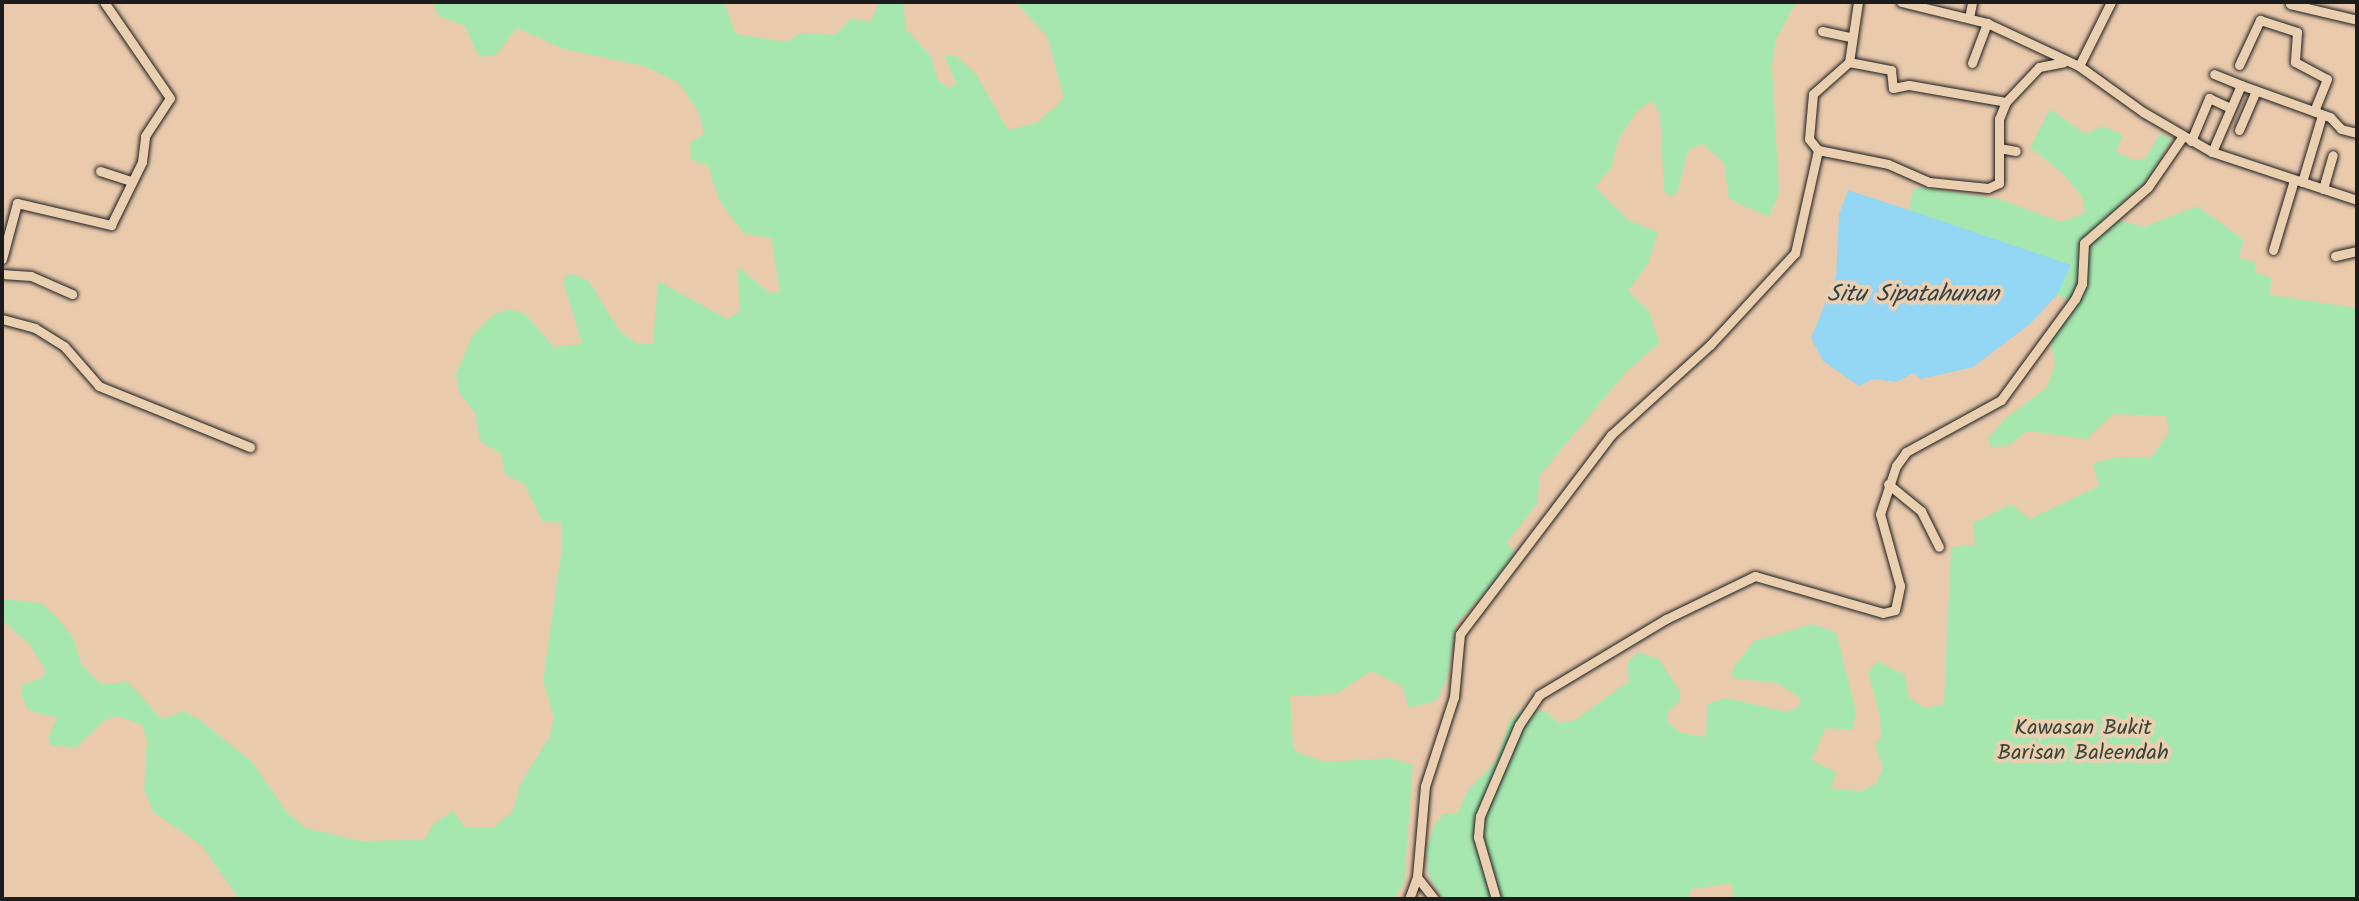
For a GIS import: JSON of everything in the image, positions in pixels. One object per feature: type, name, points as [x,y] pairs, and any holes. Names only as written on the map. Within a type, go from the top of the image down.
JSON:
[{"type":"street","points":[[2,256],[6,224],[21,202],[110,225],[142,162],[145,136],[170,98],[104,2]]},
{"type":"street","points":[[1858,2],[1850,37],[1849,62],[1813,94],[1809,139],[1818,150],[1888,164],[1929,182],[1988,188],[2001,178],[1999,119],[2006,102],[2039,67],[2064,62]]},
{"type":"street","points":[[1901,2],[1987,23],[2064,62],[2079,66],[2187,139],[2212,152],[2357,200]]},
{"type":"street","points":[[1969,18],[1972,2]]},
{"type":"street","points":[[2079,66],[2111,2]]},
{"type":"street","points":[[2290,4],[2357,20]]},
{"type":"street","points":[[2239,65],[2260,20],[2297,32],[2295,63],[2327,79],[2298,181],[2273,250]]},
{"type":"street","points":[[1972,63],[1987,23]]},
{"type":"street","points":[[1822,31],[1850,37]]},
{"type":"street","points":[[1849,62],[1892,70],[1893,88],[1909,85],[2006,102]]},
{"type":"street","points":[[2214,74],[2255,93],[2318,114],[2341,129],[2357,133]]},
{"type":"street","points":[[2212,152],[2241,85]]},
{"type":"street","points":[[2239,130],[2255,93]]},
{"type":"street","points":[[1496,899],[1478,837],[1480,816],[1519,725],[1539,695],[1658,624],[1755,576],[1883,613],[1895,610],[1900,586],[1880,514],[1888,484],[1906,452],[2001,400],[2075,299],[2082,284],[2084,243],[2148,187],[2187,139],[2209,98],[2230,108]]},
{"type":"street","points":[[1999,148],[2016,151]]},
{"type":"street","points":[[1409,899],[1417,877],[1425,786],[1454,697],[1460,634],[1611,435],[1710,345],[1795,253],[1818,150]]},
{"type":"street","points":[[2323,189],[2333,155]]},
{"type":"street","points":[[100,171],[130,181]]},
{"type":"street","points":[[2335,256],[2357,251]]},
{"type":"street","points":[[2,274],[31,276],[72,294]]},
{"type":"street","points":[[2,319],[35,328],[64,346],[99,386],[250,447]]},
{"type":"street","points":[[1888,484],[1921,511],[1939,547]]},
{"type":"street","points":[[1417,877],[1434,899]]},
{"type":"green space","points":[[432,2],[724,2],[736,34],[786,42],[801,33],[834,35],[852,18],[870,22],[879,2],[903,2],[906,29],[931,56],[938,80],[949,88],[956,83],[944,55],[955,55],[976,74],[1008,130],[1036,123],[1064,99],[1047,36],[1015,2],[1796,2],[1776,39],[1772,65],[1779,193],[1769,217],[1729,199],[1724,163],[1703,144],[1688,150],[1678,191],[1671,197],[1664,191],[1660,115],[1652,101],[1637,111],[1618,140],[1612,167],[1595,187],[1628,220],[1658,232],[1648,264],[1628,291],[1649,311],[1659,343],[1625,373],[1540,475],[1537,504],[1507,542],[1515,554],[1505,571],[1456,624],[1447,679],[1436,701],[1409,708],[1402,686],[1371,671],[1336,694],[1290,696],[1293,747],[1299,753],[1324,762],[1389,758],[1413,765],[1404,884],[1393,899],[239,899],[201,845],[153,812],[144,789],[147,741],[142,725],[118,716],[106,719],[77,747],[51,746],[48,738],[57,718],[28,710],[21,694],[22,685],[44,677],[45,669],[29,644],[2,620],[2,599],[41,603],[56,616],[74,639],[80,662],[100,684],[128,682],[162,719],[184,711],[200,720],[252,762],[285,810],[305,828],[361,841],[417,840],[425,839],[433,824],[452,811],[466,828],[493,828],[513,811],[520,784],[550,736],[554,717],[543,681],[562,546],[561,523],[542,521],[525,485],[505,474],[501,454],[480,441],[475,413],[458,391],[456,374],[472,336],[493,315],[509,309],[525,314],[554,347],[582,344],[564,284],[565,276],[573,274],[589,281],[619,330],[637,344],[653,343],[658,281],[727,319],[740,311],[737,266],[770,293],[780,292],[771,238],[743,233],[719,200],[708,166],[691,160],[690,143],[704,134],[699,113],[679,83],[644,66],[563,49],[517,28],[496,55],[479,57],[465,26],[439,16]]},
{"type":"green space","name":"Kawasan Bukit Barisan Baleendah","points":[[2050,109],[2085,134],[2103,126],[2123,135],[2116,152],[2135,160],[2146,158],[2160,133],[2171,140],[2151,176],[2108,217],[2144,227],[2197,206],[2244,240],[2239,258],[2255,262],[2255,272],[2271,278],[2270,295],[2357,308],[2357,899],[1733,899],[1732,883],[1691,889],[1689,899],[1443,899],[1429,877],[1426,849],[1435,823],[1444,813],[1457,814],[1468,790],[1496,761],[1509,722],[1522,709],[1545,711],[1559,723],[1575,720],[1629,681],[1627,663],[1638,652],[1659,659],[1680,692],[1680,701],[1667,713],[1668,722],[1681,733],[1706,737],[1707,704],[1727,698],[1786,712],[1800,706],[1799,697],[1777,683],[1732,678],[1733,668],[1754,641],[1812,624],[1836,632],[1856,711],[1853,730],[1826,728],[1811,760],[1836,772],[1832,789],[1861,791],[1876,784],[1883,768],[1875,745],[1881,737],[1880,716],[1868,673],[1877,661],[1905,675],[1909,698],[1925,708],[1944,704],[1951,547],[1975,545],[1973,523],[2011,504],[2030,519],[2099,486],[2093,463],[2117,457],[2151,458],[2169,432],[2166,416],[2113,414],[2087,439],[2027,431],[2008,446],[1991,447],[1988,438],[2006,418],[2046,388],[2055,365],[2050,337],[2076,304],[2057,295],[2070,266],[1909,210],[1913,190],[1920,187],[1999,199],[2061,222],[2085,213],[2082,197],[2063,174],[2030,147]]},
{"type":"water","name":"Situ Sipatahunan","points":[[1848,190],[2071,265],[2057,295],[2030,324],[1973,367],[1921,379],[1914,373],[1896,382],[1873,379],[1859,386],[1823,361],[1811,338],[1836,277],[1839,214]]}]
